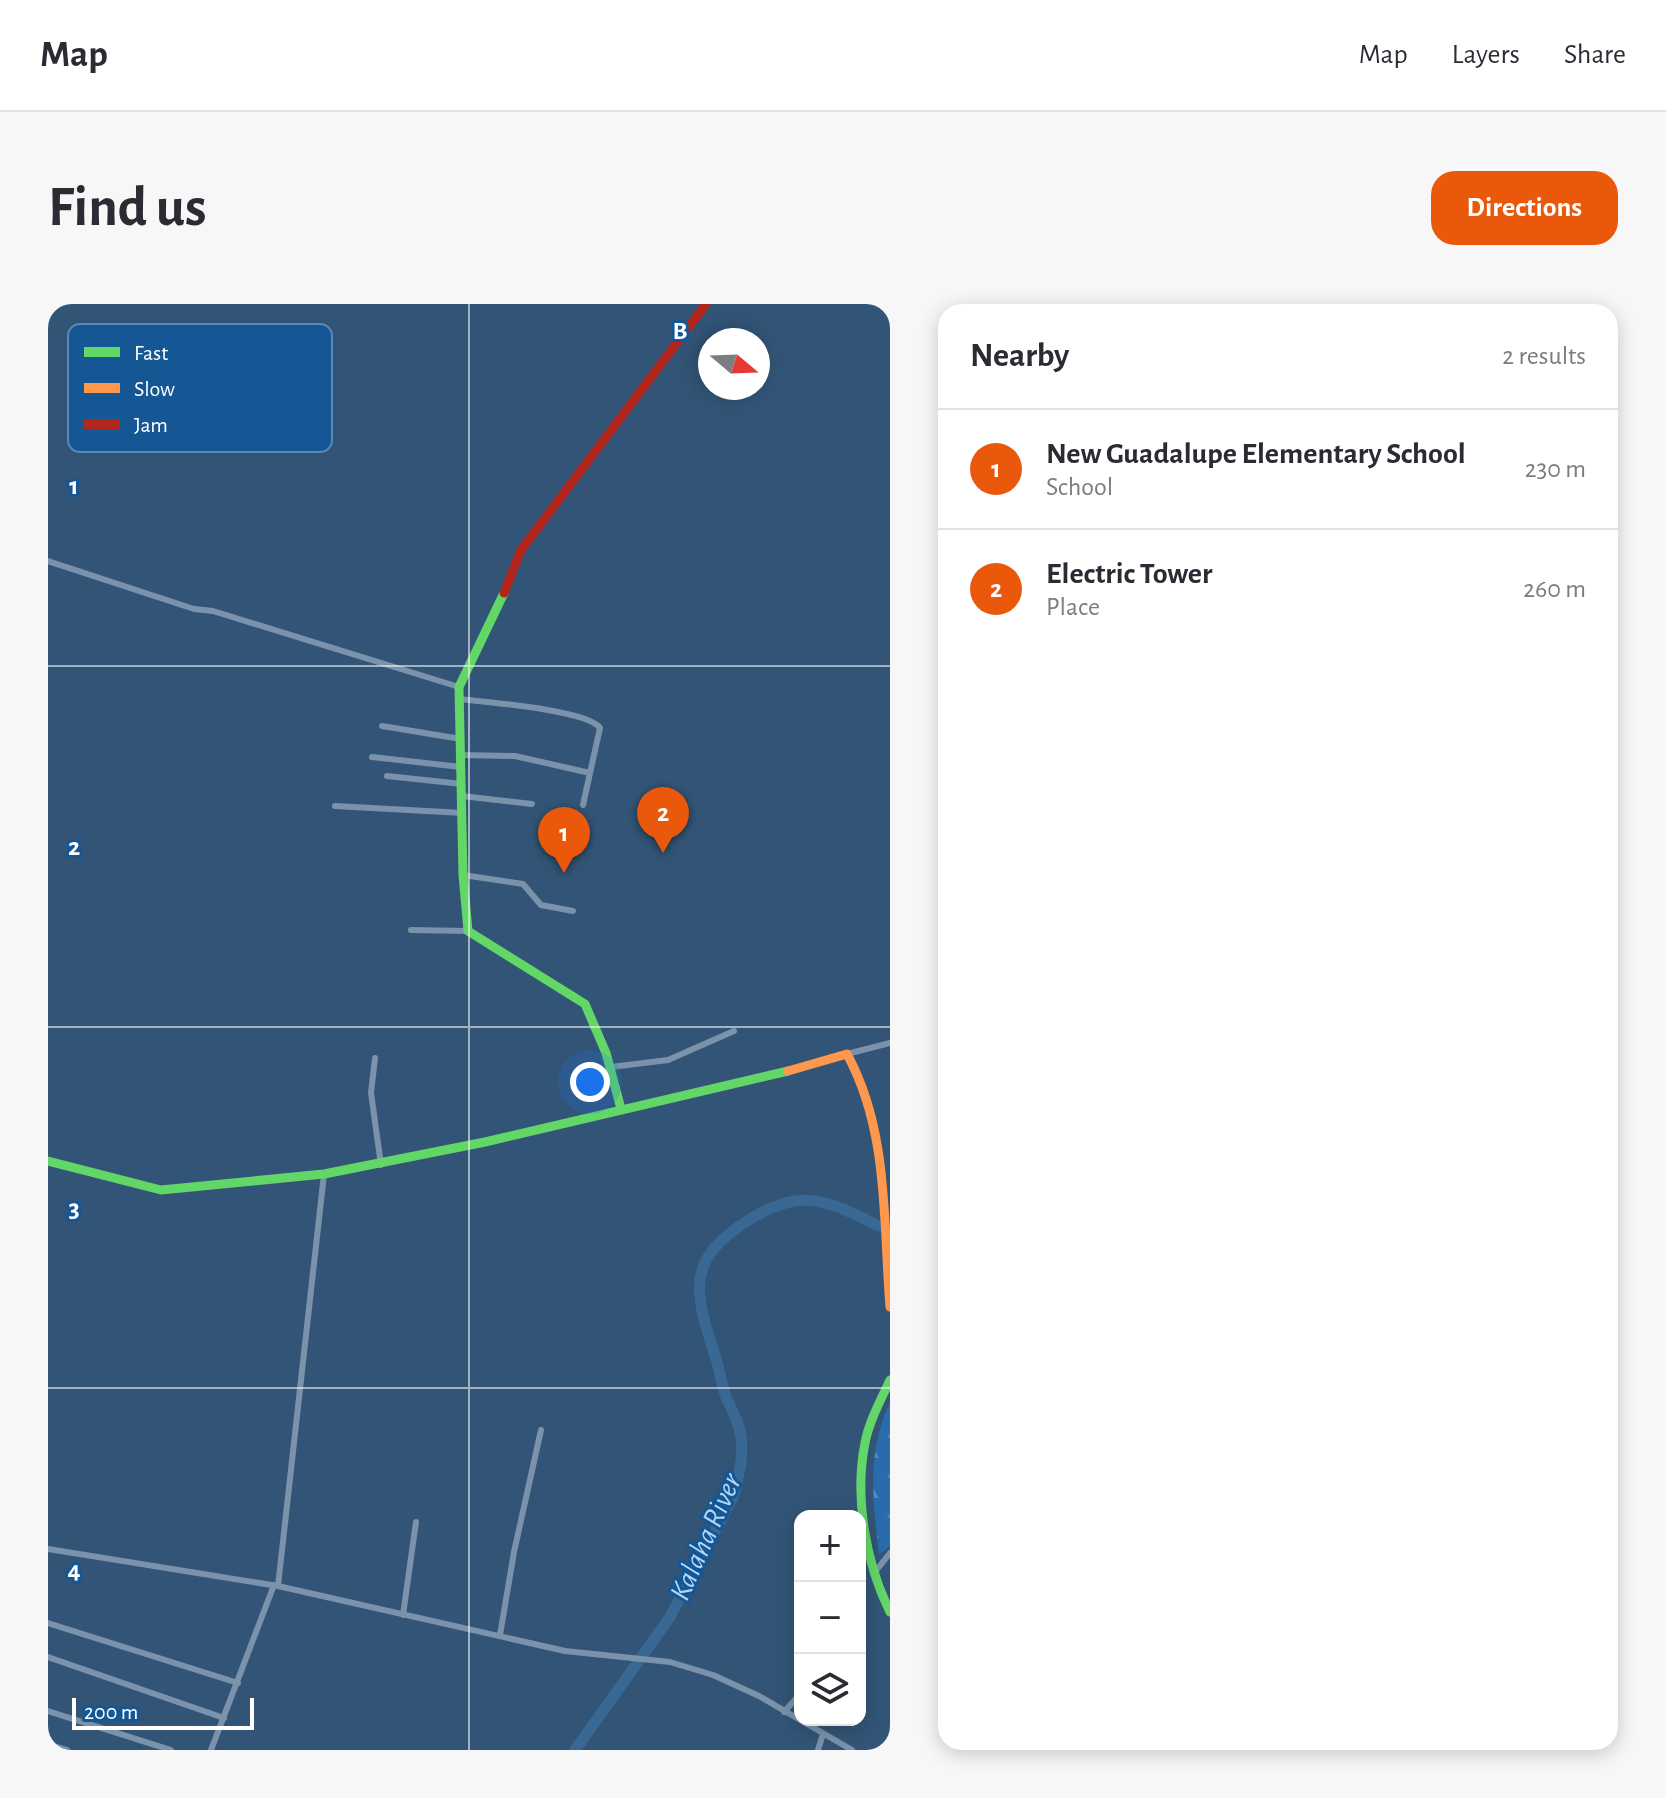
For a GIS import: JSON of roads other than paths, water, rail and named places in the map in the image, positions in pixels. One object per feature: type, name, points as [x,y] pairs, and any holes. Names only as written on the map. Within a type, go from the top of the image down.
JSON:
[{"type":"main road","points":[[621,1109],[611,1067],[585,1004],[468,931],[463,875],[459,687],[496,614],[521,550],[706,304]]},
{"type":"main road","points":[[48,1161],[161,1190],[324,1174],[381,1165],[774,1075],[847,1054],[865,1080],[880,1145],[887,1216],[890,1307]]},
{"type":"main road","points":[[889,1384],[863,1455],[872,1575],[890,1612]]},
{"type":"street","points":[[48,561],[194,609],[213,611],[459,687]]},
{"type":"street","points":[[460,699],[519,704],[594,721],[600,731],[583,805]]},
{"type":"street","points":[[382,726],[461,739]]},
{"type":"street","points":[[461,755],[498,754],[590,773]]},
{"type":"street","points":[[372,757],[461,767]]},
{"type":"street","points":[[387,776],[462,784]]},
{"type":"street","points":[[462,796],[532,804]]},
{"type":"street","points":[[335,806],[463,813]]},
{"type":"street","points":[[463,875],[523,884],[541,905],[573,911]]},
{"type":"street","points":[[411,930],[468,931]]},
{"type":"street","points":[[611,1067],[668,1060],[734,1031]]},
{"type":"street","points":[[847,1054],[890,1043]]},
{"type":"street","points":[[375,1058],[371,1093],[381,1165]]},
{"type":"street","points":[[211,1750],[276,1586],[324,1174]]},
{"type":"street","points":[[500,1635],[514,1552],[541,1430]]},
{"type":"street","points":[[403,1615],[416,1522]]},
{"type":"street","points":[[48,1549],[276,1586],[565,1651],[656,1659],[713,1675],[852,1750]]},
{"type":"street","points":[[872,1575],[890,1553]]},
{"type":"street","points":[[48,1623],[238,1683]]},
{"type":"street","points":[[48,1657],[224,1718]]},
{"type":"street","points":[[784,1712],[794,1701]]},
{"type":"street","points":[[48,1711],[171,1750]]},
{"type":"street","points":[[818,1750],[823,1734]]},
{"type":"street","points":[[48,1744],[67,1750]]},
{"type":"waterway","name":"Kalaha River","points":[[575,1750],[670,1617],[733,1497],[741,1464],[741,1439],[724,1392],[703,1314],[700,1279],[704,1264],[713,1249],[728,1235],[768,1209],[784,1203],[800,1200],[829,1204],[879,1226]]},
{"type":"place","name":"Electric Tower","points":[[663,853]]},
{"type":"place","name":"New Guadalupe Elementary School","points":[[564,873]]}]
